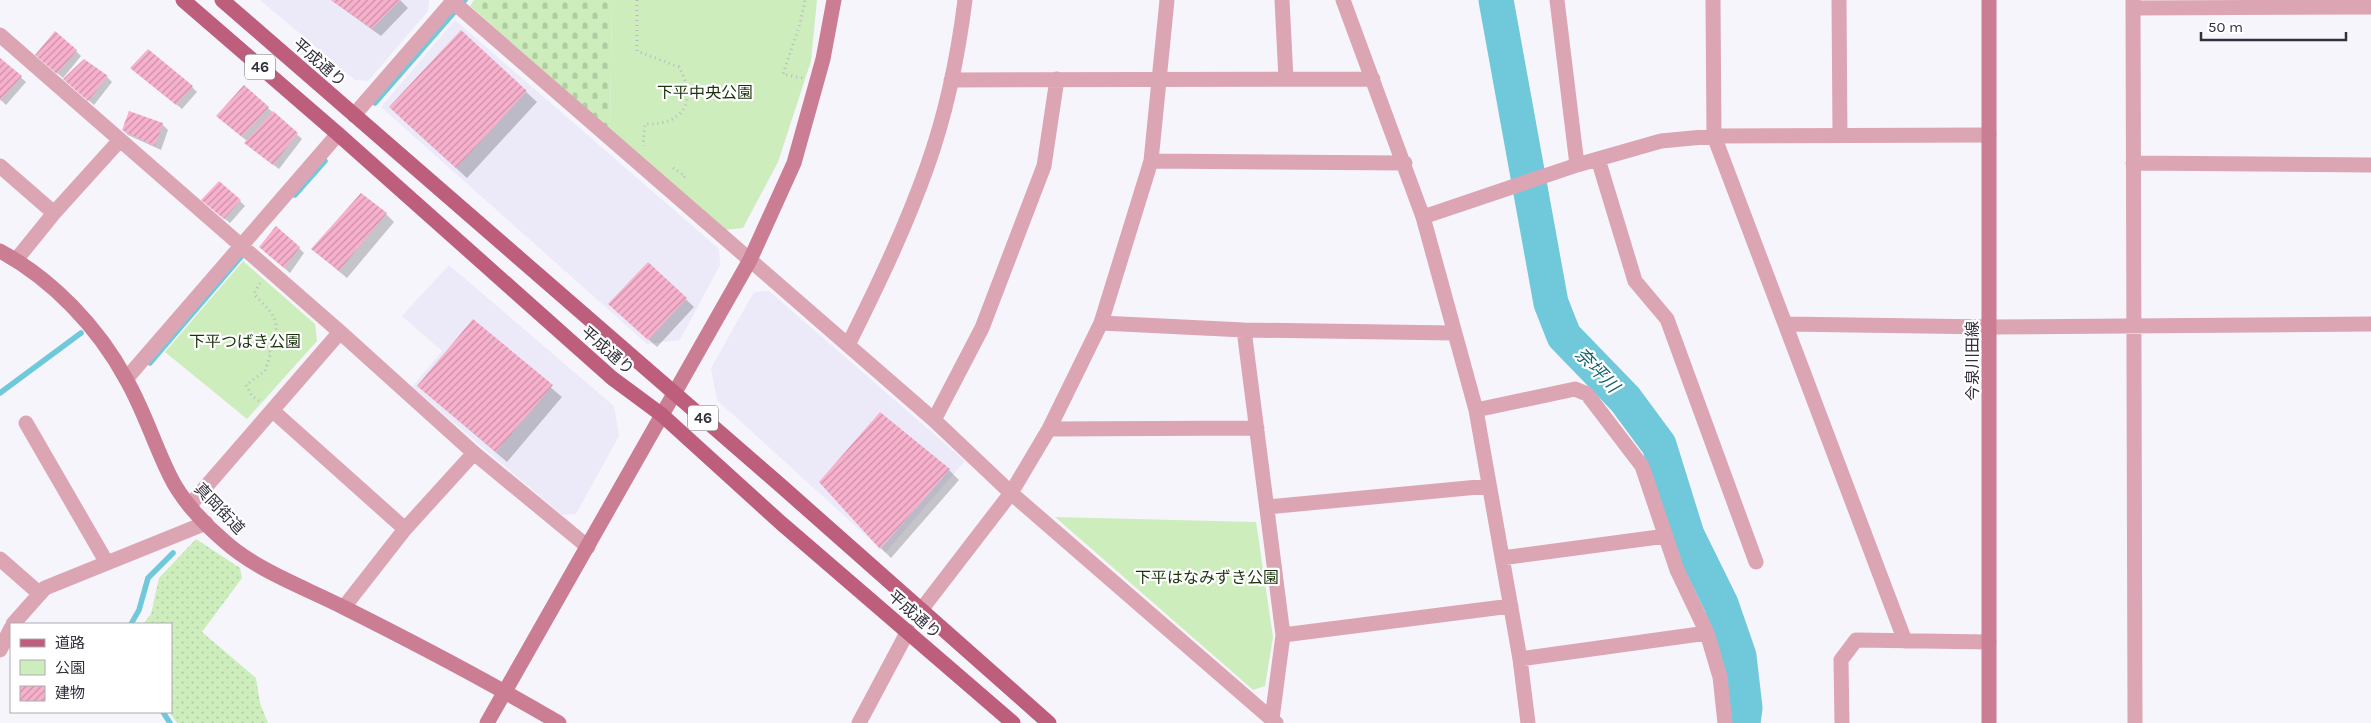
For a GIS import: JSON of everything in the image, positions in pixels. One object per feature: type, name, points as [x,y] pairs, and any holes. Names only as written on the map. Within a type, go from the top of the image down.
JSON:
[{"type":"main road","name":"平成通り","points":[[183,0],[338,134],[612,378],[662,415],[781,523],[1013,723]]},
{"type":"main road","name":"平成通り","points":[[222,0],[1049,723]]},
{"type":"street","points":[[354,115],[453,0],[934,420],[1011,493],[1274,721]]},
{"type":"street","points":[[487,723],[750,260],[794,162],[817,82],[834,0]]},
{"type":"street","points":[[848,345],[886,268],[928,166],[951,80],[964,0]]},
{"type":"street","points":[[921,610],[1011,493],[1049,429],[1101,323],[1151,162],[1161,81],[1166,0]]},
{"type":"street","points":[[1282,0],[1286,80]]},
{"type":"street","points":[[1344,0],[1405,163],[1423,217],[1476,410],[1520,659],[1528,723]]},
{"type":"street","points":[[1558,0],[1577,165]]},
{"type":"street","points":[[1713,0],[1714,136],[1905,641]]},
{"type":"street","points":[[1839,0],[1840,135]]},
{"type":"street","name":"今泉川田線","points":[[1989,0],[1989,723]]},
{"type":"street","points":[[2135,723],[2133,4],[2371,7]]},
{"type":"street","points":[[0,35],[340,332],[474,453],[588,547]]},
{"type":"street","points":[[934,420],[982,328],[1044,166],[1057,79]]},
{"type":"street","points":[[951,80],[1373,79]]},
{"type":"street","points":[[126,379],[338,134]]},
{"type":"street","points":[[1423,217],[1577,165],[1661,141],[1714,136],[1989,135]]},
{"type":"street","points":[[16,260],[54,213],[120,140]]},
{"type":"street","points":[[1598,159],[1635,282],[1667,319],[1756,562]]},
{"type":"street","points":[[1151,162],[1405,163]]},
{"type":"street","points":[[2133,163],[2371,165]]},
{"type":"street","points":[[0,166],[54,213]]},
{"type":"street","name":"真岡街道","points":[[0,251],[38,276],[80,313],[126,379],[170,478],[190,505],[223,540],[266,570],[344,607],[505,691],[559,723]]},
{"type":"street","points":[[1101,323],[1244,330],[1454,332]]},
{"type":"street","points":[[1786,324],[1989,327],[2371,324]]},
{"type":"street","points":[[1244,330],[1283,635],[1274,721]]},
{"type":"street","points":[[190,505],[274,412],[340,332]]},
{"type":"street","points":[[1476,410],[1575,389],[1587,394],[1642,466],[1677,570],[1707,633],[1720,677],[1725,723]]},
{"type":"street","points":[[274,412],[405,528]]},
{"type":"street","points":[[26,424],[107,563]]},
{"type":"street","points":[[1049,429],[1257,428]]},
{"type":"street","points":[[344,607],[405,528],[474,453]]},
{"type":"street","points":[[1267,507],[1489,486]]},
{"type":"street","points":[[14,623],[45,588],[206,522]]},
{"type":"street","points":[[1502,558],[1666,536]]},
{"type":"street","points":[[0,559],[40,594]]},
{"type":"street","points":[[1283,635],[1511,606]]},
{"type":"street","points":[[0,650],[10,630]]},
{"type":"street","points":[[860,723],[908,631]]},
{"type":"street","points":[[1520,659],[1707,633]]},
{"type":"street","points":[[1842,723],[1841,660],[1856,640],[1989,642]]},
{"type":"path","points":[[637,0],[637,51],[679,67],[686,79],[689,92],[687,102],[681,112],[663,124],[645,124],[643,149]]},
{"type":"path","points":[[805,0],[800,24],[783,74],[817,82]]},
{"type":"path","points":[[668,165],[685,176]]},
{"type":"path","points":[[269,270],[254,294],[274,316],[277,328],[274,341],[265,346],[271,353],[265,371],[246,385],[252,396],[274,412]]},
{"type":"shaded area","points":[[260,0],[429,0],[428,11],[368,81],[355,80]]},
{"type":"shaded area","points":[[455,20],[719,249],[720,265],[680,340],[647,344],[381,107]]},
{"type":"shaded area","points":[[449,265],[614,406],[619,436],[576,514],[562,515],[412,387],[442,351],[402,316]]},
{"type":"shaded area","points":[[769,291],[965,461],[885,553],[717,400],[711,368],[754,292]]},
{"type":"green space","points":[[474,0],[612,0],[610,130],[470,6]]},
{"type":"green space","name":"下平中央公園","points":[[612,0],[817,0],[811,61],[778,162],[743,228],[725,230],[610,130]]},
{"type":"green space","name":"下平つばき公園","points":[[243,261],[315,324],[317,341],[247,419],[165,352]]},
{"type":"green space","name":"下平はなみずき公園","points":[[1055,517],[1256,522],[1273,637],[1265,686],[1253,690]]},
{"type":"green space","points":[[196,539],[240,568],[242,578],[202,632],[256,678],[260,703],[268,723],[177,723],[170,713],[172,713],[172,623],[144,623],[151,614],[159,578]]},
{"type":"building","points":[[331,0],[400,0],[372,29]]},
{"type":"building","points":[[461,30],[527,91],[456,168],[389,107]]},
{"type":"building","points":[[55,31],[77,50],[57,74],[35,55]]},
{"type":"building","points":[[148,49],[193,86],[176,105],[130,68]]},
{"type":"building","points":[[0,58],[22,76],[0,101]]},
{"type":"building","points":[[84,59],[108,76],[88,101],[63,79]]},
{"type":"building","points":[[244,85],[269,107],[242,137],[216,116]]},
{"type":"building","points":[[129,111],[163,123],[155,146],[122,130]]},
{"type":"building","points":[[273,111],[298,133],[273,165],[244,143]]},
{"type":"building","points":[[219,181],[241,200],[224,219],[201,200]]},
{"type":"building","points":[[361,193],[387,213],[339,271],[311,249]]},
{"type":"building","points":[[276,226],[300,247],[284,268],[259,247]]},
{"type":"building","points":[[648,262],[687,298],[648,340],[608,304]]},
{"type":"building","points":[[473,319],[553,385],[496,452],[417,386]]},
{"type":"building","points":[[880,412],[950,469],[880,549],[819,482]]},
{"type":"waterway","points":[[375,103],[465,0]]},
{"type":"waterway","name":"奈坪川","points":[[1496,0],[1551,303],[1564,336],[1625,399],[1659,445],[1687,535],[1721,604],[1739,656],[1745,708],[1743,723]]},
{"type":"waterway","points":[[295,195],[325,161]]},
{"type":"waterway","points":[[150,363],[246,251]]},
{"type":"waterway","points":[[0,393],[81,333]]},
{"type":"waterway","points":[[132,623],[139,610],[148,578],[173,553]]},
{"type":"waterway","points":[[164,713],[170,723]]}]
